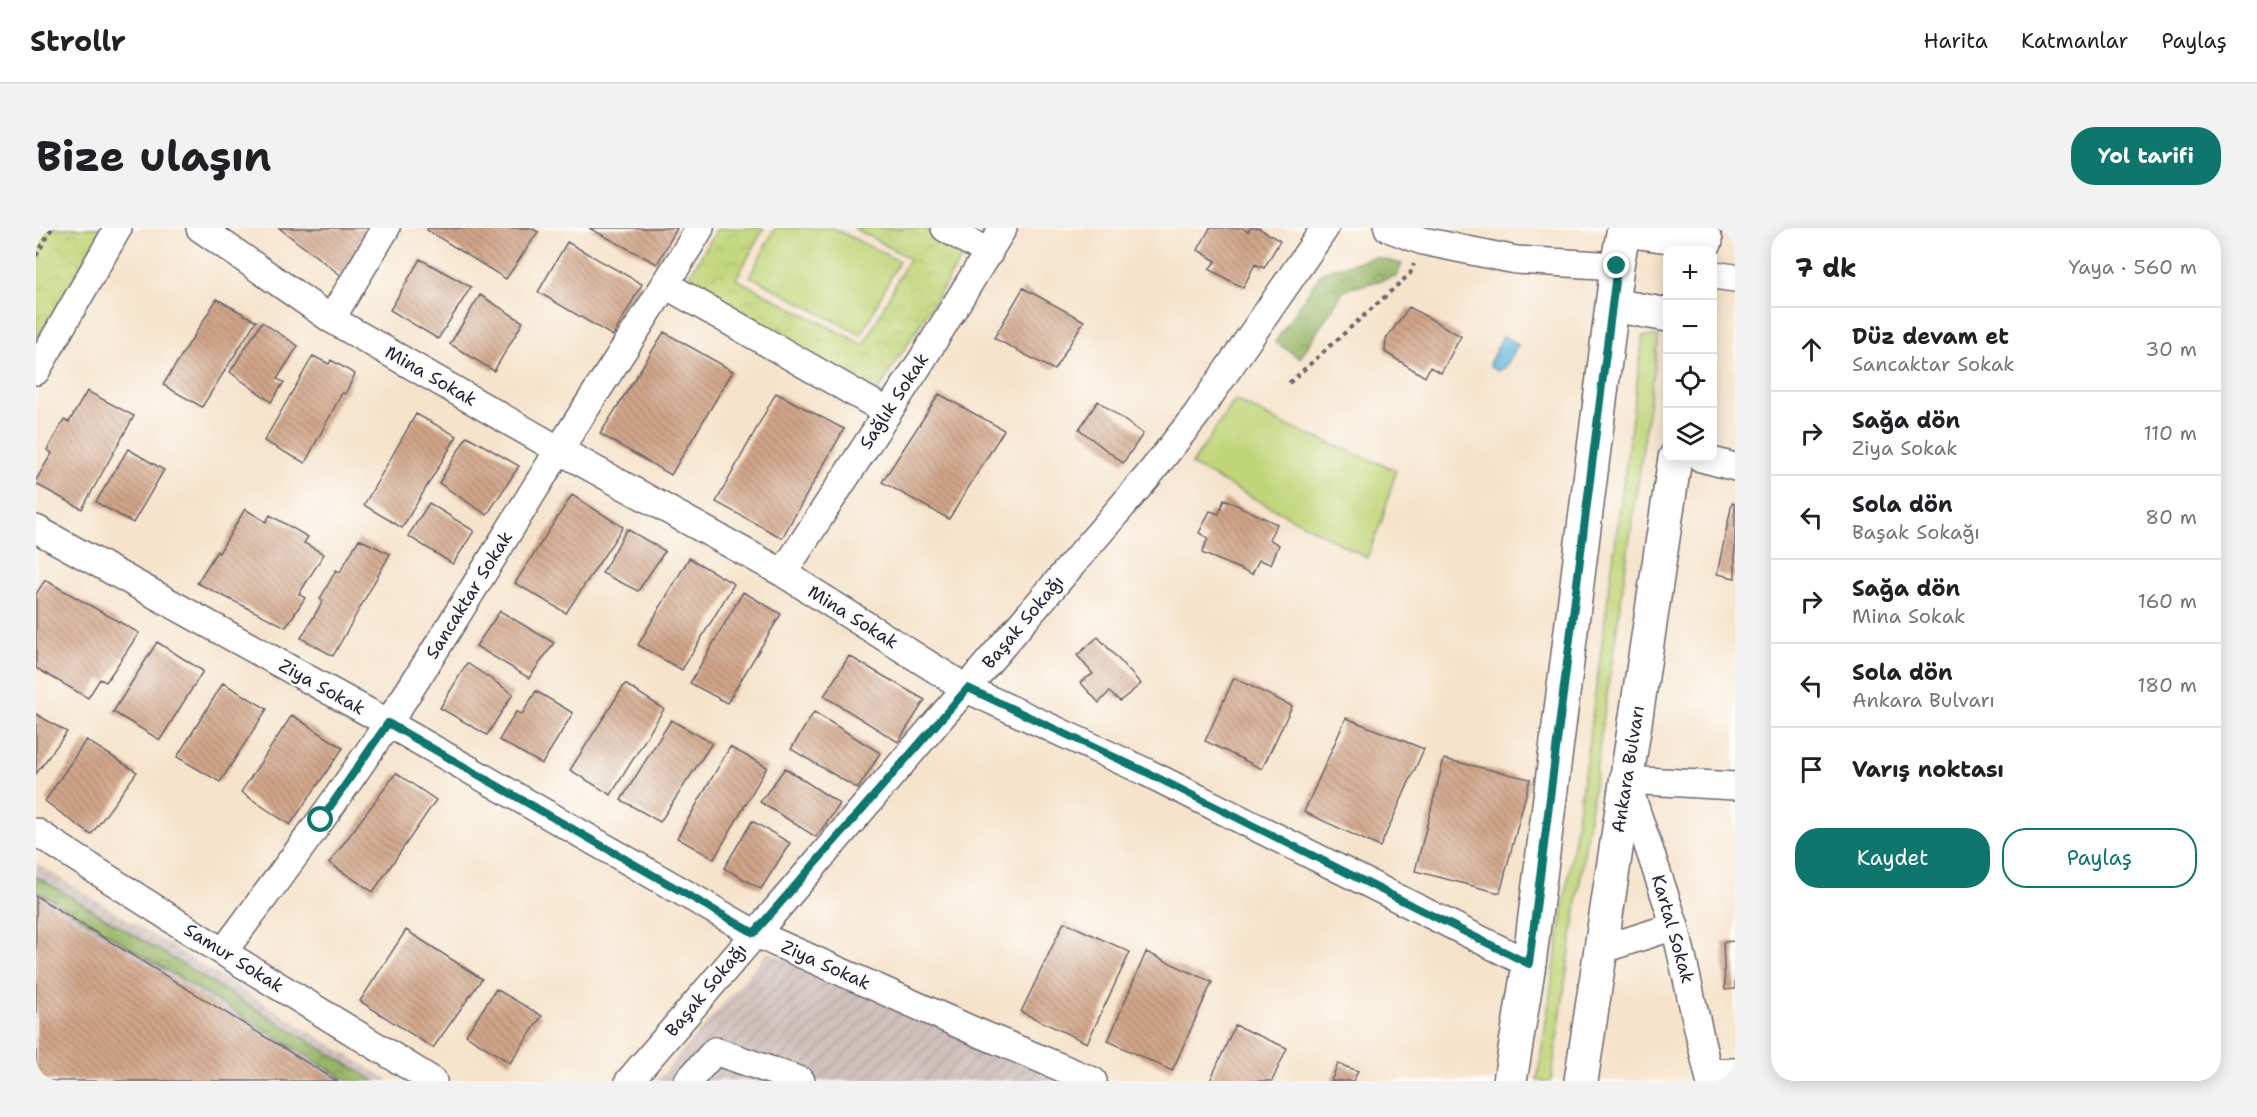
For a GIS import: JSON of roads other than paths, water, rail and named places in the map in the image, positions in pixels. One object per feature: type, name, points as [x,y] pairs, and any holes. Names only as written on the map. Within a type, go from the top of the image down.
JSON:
[{"type":"main road","points":[[1510,1081],[1529,964],[1617,266],[1624,229],[1706,240]]},
{"type":"main road","points":[[1612,305],[1663,314]]},
{"type":"main road","name":"Ankara Bulvarı","points":[[1581,1081],[1675,462]]},
{"type":"street","points":[[36,371],[118,228]]},
{"type":"street","name":"Mina Sokak","points":[[200,228],[331,318],[559,450],[783,573],[968,688],[1166,782],[1529,964]]},
{"type":"street","points":[[331,318],[386,228]]},
{"type":"street","name":"Sancaktar Sokak","points":[[223,952],[321,820],[388,723],[700,228]]},
{"type":"street","points":[[945,228],[989,252]]},
{"type":"street","name":"Sağlık Sokak","points":[[783,573],[888,412],[1003,228]]},
{"type":"street","name":"Başak Sokağı","points":[[629,1081],[1148,476],[1197,414],[1325,228]]},
{"type":"street","points":[[1388,228],[1423,240],[1516,260],[1617,266]]},
{"type":"street","points":[[1717,276],[1735,278]]},
{"type":"street","points":[[666,285],[888,412]]},
{"type":"street","points":[[1716,462],[1735,467]]},
{"type":"street","name":"Ziya Sokak","points":[[36,530],[388,723],[754,933],[1093,1081]]},
{"type":"street","points":[[1626,780],[1735,786]]},
{"type":"street","name":"Kartal Sokak","points":[[1626,780],[1675,926],[1718,1075]]},
{"type":"street","name":"Samur Sokak","points":[[36,832],[223,952],[433,1081]]},
{"type":"street","points":[[1600,950],[1675,926]]},
{"type":"street","points":[[687,1081],[715,1051],[801,1081]]},
{"type":"water","points":[[1503,336],[1518,345],[1505,368],[1497,371],[1490,366],[1490,362]]}]
